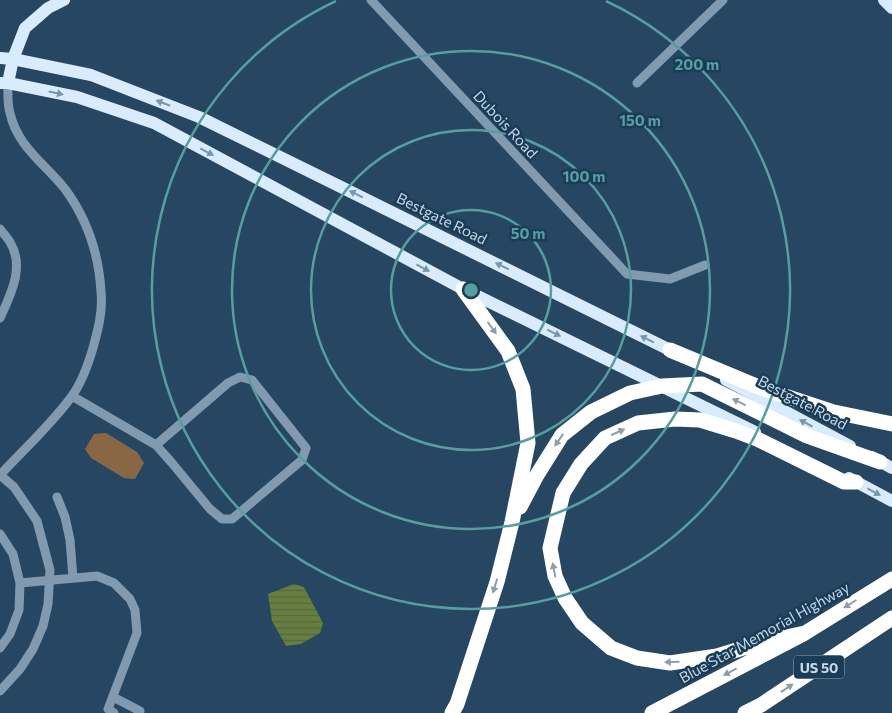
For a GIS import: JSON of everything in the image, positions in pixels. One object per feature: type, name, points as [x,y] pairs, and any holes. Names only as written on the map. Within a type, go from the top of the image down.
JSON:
[{"type":"highway","points":[[452,713],[457,704],[497,582],[512,522],[528,442],[523,389],[508,351],[463,289]]},
{"type":"highway","points":[[670,350],[761,388],[834,412],[892,424]]},
{"type":"highway","points":[[512,522],[537,475],[562,435],[590,412],[630,394],[662,386],[702,384],[807,436],[886,465]]},
{"type":"highway","points":[[804,632],[717,656],[670,663],[637,658],[611,648],[582,623],[565,598],[555,576],[550,548],[563,493],[581,464],[605,438],[638,423],[675,419],[700,420],[736,431],[757,439],[844,482],[856,482]]},
{"type":"highway","name":"Blue Star Memorial Highway","points":[[652,713],[804,632],[892,579]]},
{"type":"highway","name":"US 50","points":[[745,713],[761,706],[892,618]]},
{"type":"main road","points":[[64,0],[48,8],[25,28],[6,58],[4,83],[77,97],[154,124],[463,289],[892,501]]},
{"type":"main road","points":[[884,0],[892,8]]},
{"type":"main road","name":"Bestgate Road","points":[[6,58],[91,75],[199,117],[670,350],[886,465]]},
{"type":"street","name":"Dubois Road","points":[[371,0],[628,274],[670,279],[704,264]]},
{"type":"street","points":[[637,83],[723,0]]},
{"type":"street","points":[[0,691],[20,669],[33,649],[43,626],[48,604],[50,570],[37,521],[14,487],[0,475],[54,419],[85,375],[98,333],[102,293],[92,241],[82,218],[65,190],[18,136],[9,112],[4,83]]},
{"type":"street","points":[[0,229],[11,243],[16,257],[17,272],[14,286],[0,318]]},
{"type":"street","points":[[72,396],[156,445],[210,509],[222,519],[232,519],[302,460],[306,448],[252,380],[240,377],[228,383],[156,445]]},
{"type":"street","points":[[57,497],[65,517],[70,540],[73,578]]},
{"type":"street","points":[[0,534],[13,554],[20,583],[19,610],[10,634],[0,648]]},
{"type":"street","points":[[20,583],[97,576],[114,583],[130,599],[135,610],[137,633],[108,709],[114,713]]},
{"type":"street","points":[[113,697],[140,711],[138,713]]},
{"type":"shaded area","points":[[106,433],[137,452],[144,463],[135,479],[124,478],[91,458],[85,449],[94,434]]},
{"type":"shaded area","points":[[294,584],[304,587],[323,623],[320,633],[301,644],[286,646],[272,621],[268,594]]}]
